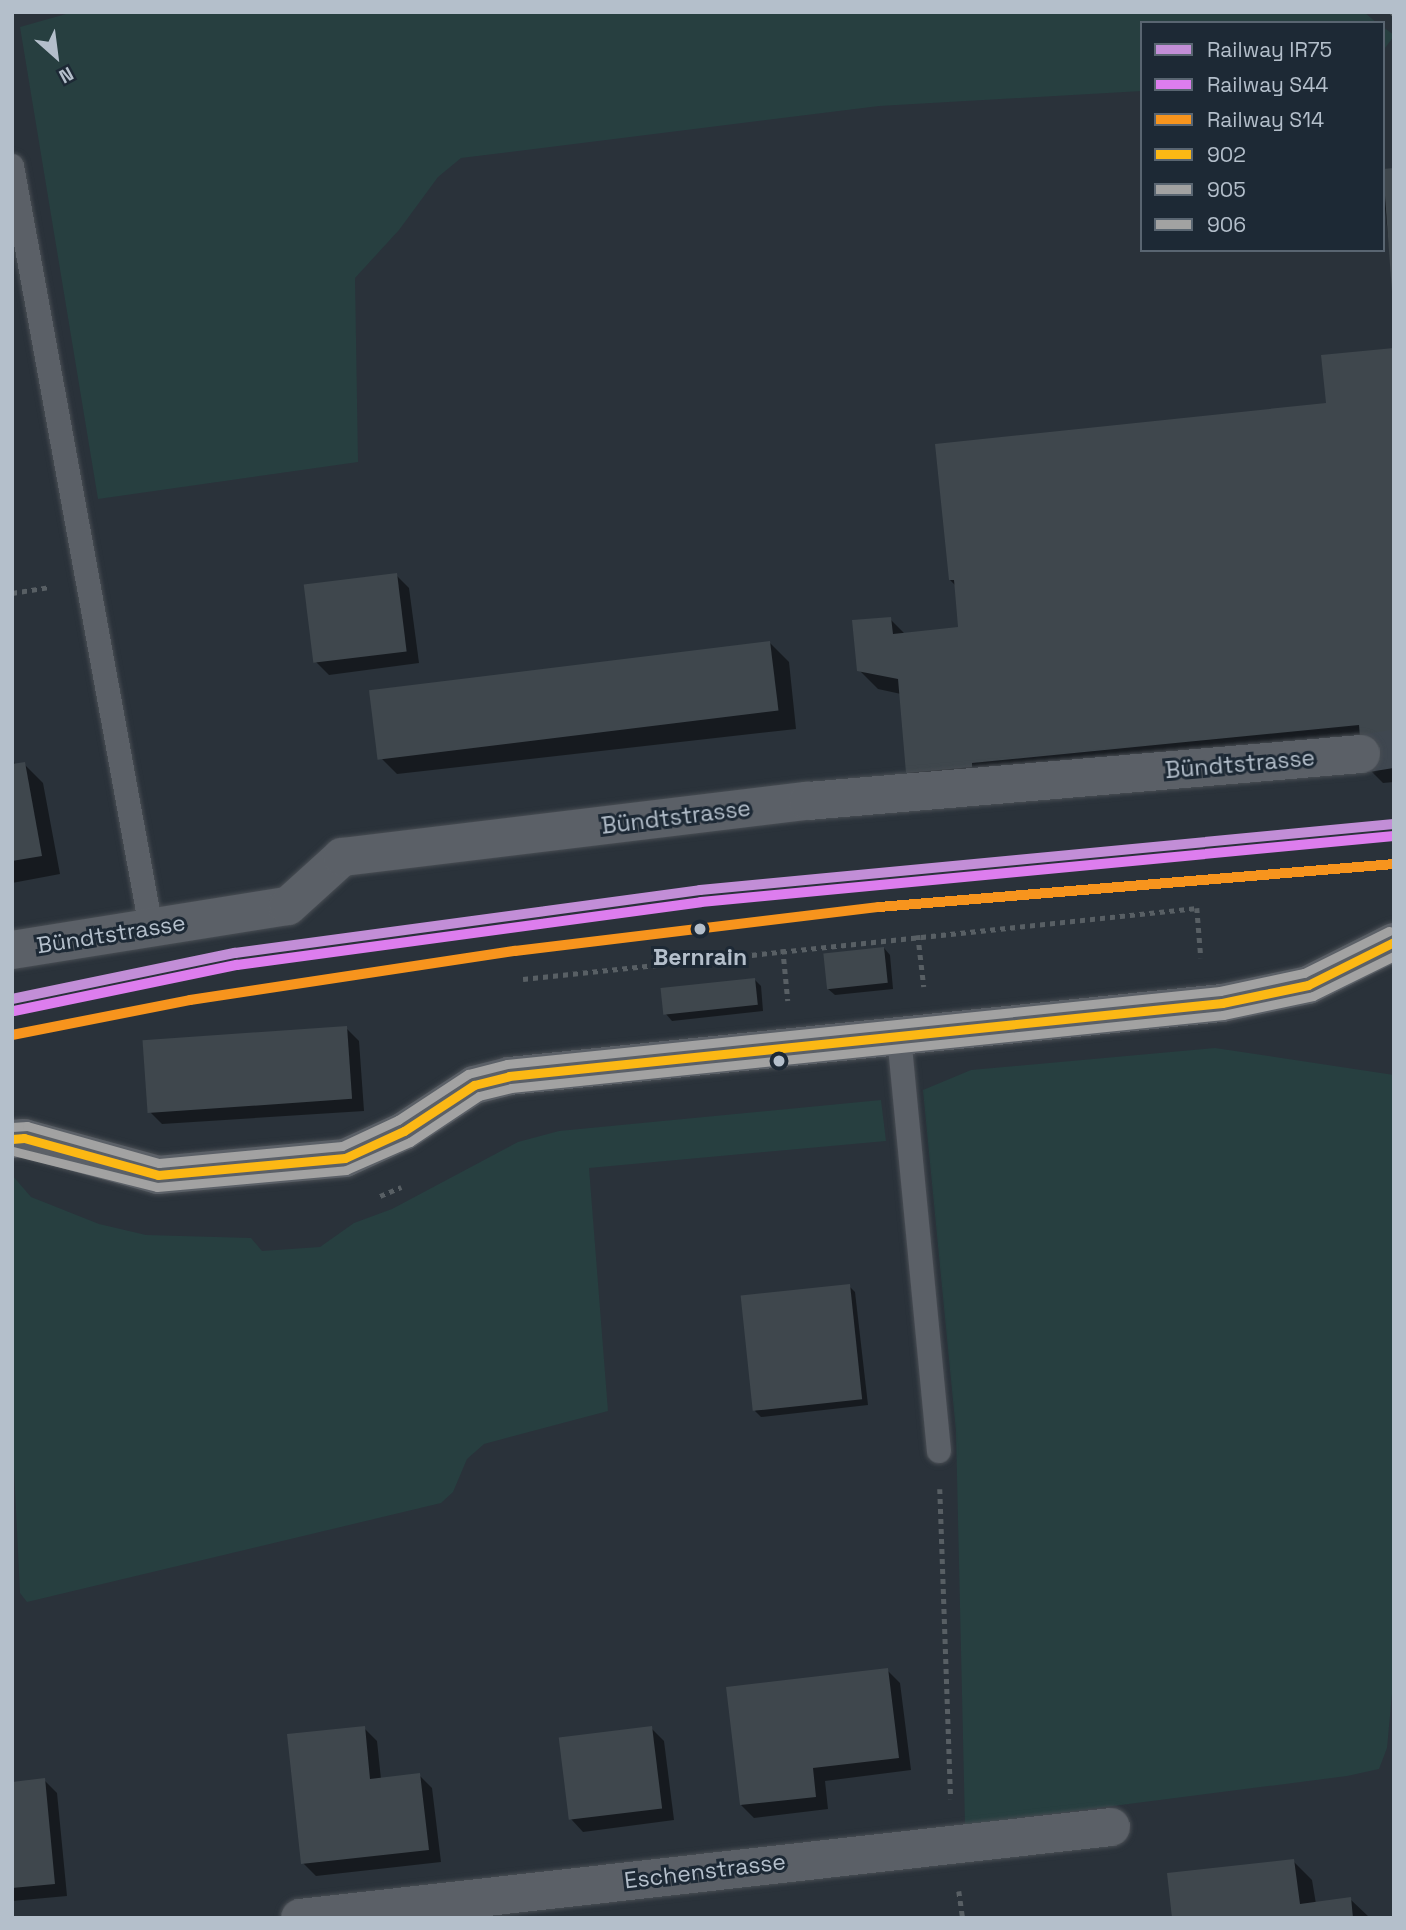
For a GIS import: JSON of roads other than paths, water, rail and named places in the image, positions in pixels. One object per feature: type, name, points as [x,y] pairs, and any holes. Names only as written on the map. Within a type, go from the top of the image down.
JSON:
[{"type":"street","name":"Bündtstrasse","points":[[12,950],[288,906],[342,857],[808,802],[1361,754]]},
{"type":"street","points":[[12,1139],[158,1175],[277,1167],[345,1158],[377,1146],[446,1100],[474,1085],[509,1076],[1222,1003],[1308,985],[1394,942]]},
{"type":"street","name":"Eschenstrasse","points":[[300,1918],[1111,1827]]},
{"type":"lane","points":[[12,166],[152,928]]},
{"type":"lane","points":[[899,1036],[939,1451]]},
{"type":"tunnel","points":[[1361,754],[1394,749]]},
{"type":"rail line","name":"IR75","points":[[12,999],[235,953],[700,890],[1394,824]]},
{"type":"rail line","name":"S44","points":[[14,1011],[237,965],[701,902],[1394,836]]},
{"type":"rail line","name":"S14","points":[[12,1035],[190,1000],[515,951],[879,907],[1394,864]]},
{"type":"place","name":"Bernrain","points":[[700,929]]}]
